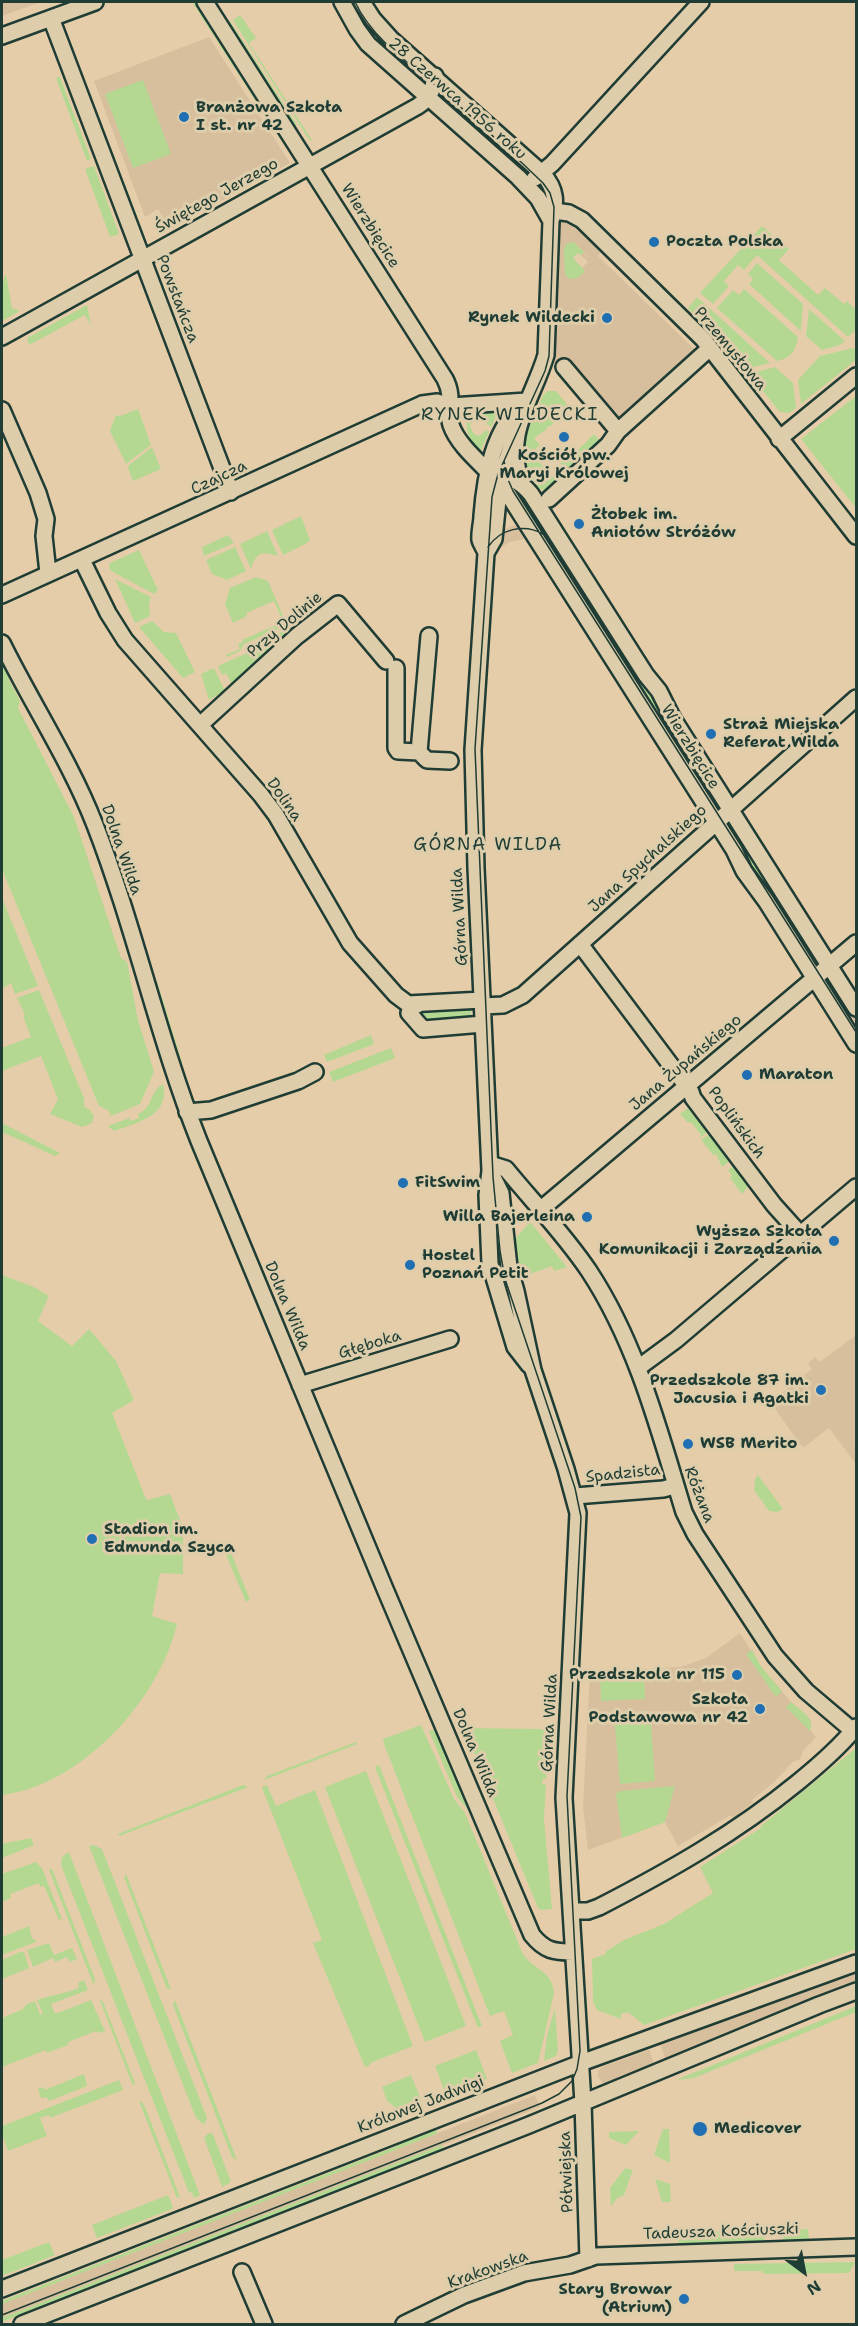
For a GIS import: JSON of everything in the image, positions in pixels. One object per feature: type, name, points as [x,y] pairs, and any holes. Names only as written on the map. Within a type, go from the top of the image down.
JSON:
[{"type":"street","points":[[2,36],[95,2]]},
{"type":"street","name":"Wierzbięcice","points":[[205,2],[445,379],[449,386],[452,428],[478,463],[496,476],[523,485],[646,675],[659,691],[672,717],[856,1008]]},
{"type":"street","name":"28 Czerwca 1956 roku","points":[[342,2],[368,44],[526,184],[553,216]]},
{"type":"street","name":"28 Czerwca 1956 roku","points":[[362,2],[373,19],[391,39],[543,174],[554,192],[546,354],[542,369],[527,401],[525,414],[496,476]]},
{"type":"street","points":[[526,184],[543,174],[701,2]]},
{"type":"street","name":"Powstańcza","points":[[51,18],[231,492]]},
{"type":"street","points":[[429,98],[435,76]]},
{"type":"street","name":"Świętego Jerzego","points":[[2,337],[429,98]]},
{"type":"street","name":"Przemysłowa","points":[[553,216],[570,213],[582,220],[710,348],[856,536]]},
{"type":"street","points":[[549,499],[608,445],[618,431],[710,348]]},
{"type":"street","points":[[564,367],[618,431]]},
{"type":"street","points":[[779,439],[856,376]]},
{"type":"street","name":"28 Czerwca 1956 roku","points":[[496,476],[495,448],[507,422],[517,408],[527,401]]},
{"type":"street","name":"Czajcza","points":[[2,595],[422,404],[437,402],[451,406],[527,401]]},
{"type":"street","points":[[2,410],[38,493],[46,519],[44,536],[48,573]]},
{"type":"street","name":"28 Czerwca 1956 roku","points":[[516,432],[514,445],[516,468],[523,485]]},
{"type":"street","name":"Wierzbięcice","points":[[496,476],[716,822],[749,879],[766,901],[856,1044]]},
{"type":"street","name":"Górna Wilda","points":[[496,476],[494,539],[486,553],[472,750],[490,1168],[501,1193],[509,1267],[533,1370],[574,1496],[579,1531],[564,1790],[580,2085]]},
{"type":"street","name":"Górna Wilda","points":[[486,553],[480,540],[496,476]]},
{"type":"street","points":[[496,505],[502,497],[511,499]]},
{"type":"street","name":"Dolina","points":[[82,560],[125,640],[272,810],[353,947],[402,1001],[409,1005],[418,1004]]},
{"type":"street","name":"Przy Dolinie","points":[[200,725],[297,636],[338,604],[391,665],[396,748],[398,751],[419,753]]},
{"type":"street","points":[[429,636],[419,753],[427,760],[450,761]]},
{"type":"street","name":"Dolna Wilda","points":[[2,643],[88,807],[187,1112],[532,1935],[549,1951],[573,1952]]},
{"type":"street","name":"Jana Spychalskiego","points":[[482,1003],[503,1005],[523,995],[856,698]]},
{"type":"street","name":"Poplińskich","points":[[580,944],[774,1205],[801,1235]]},
{"type":"street","name":"Jana Żupańskiego","points":[[540,1210],[856,944]]},
{"type":"street","points":[[482,1003],[418,1004],[409,1013],[423,1029],[483,1024]]},
{"type":"street","points":[[187,1112],[211,1110],[298,1081],[315,1072]]},
{"type":"street","name":"Różana","points":[[490,1168],[506,1169],[591,1274],[639,1368],[675,1486],[690,1526],[775,1656],[806,1691],[855,1729]]},
{"type":"street","points":[[639,1368],[676,1340],[856,1187]]},
{"type":"street","name":"Głęboka","points":[[300,1385],[450,1339]]},
{"type":"street","name":"Spadzista","points":[[574,1496],[663,1489],[675,1486]]},
{"type":"street","points":[[571,1911],[600,1908],[714,1843],[780,1797],[832,1753],[855,1729]]},
{"type":"street","name":"Królowej Jadwigi","points":[[2,2289],[580,2063],[856,1963]]},
{"type":"street","points":[[22,2325],[583,2103],[856,1991]]},
{"type":"street","name":"Półwiejska","points":[[580,2085],[583,2103],[588,2259]]},
{"type":"street","name":"Tadeusza Kościuszki","points":[[588,2259],[614,2254],[856,2247]]},
{"type":"street","name":"Krakowska","points":[[404,2325],[483,2288],[524,2273],[570,2265],[588,2259]]},
{"type":"street","points":[[242,2272],[264,2325]]},
{"type":"shaded area","points":[[2,2],[41,2],[2,16]]},
{"type":"shaded area","name":"Branżowa Szkoła I st. nr 42","points":[[209,37],[290,163],[170,229],[158,209],[145,217],[94,81]]},
{"type":"shaded area","name":"Rynek Wildecki","points":[[560,217],[574,223],[600,248],[598,256],[694,349],[694,357],[619,420],[561,362],[551,361],[557,218]],"holes":[[[568,243],[575,244],[591,259],[583,253],[581,255],[588,262],[582,268],[585,270],[566,277],[564,249]]]},
{"type":"shaded area","points":[[524,524],[531,540],[510,542],[503,546],[495,556],[500,531]]},
{"type":"shaded area","points":[[832,975],[856,1015],[856,1039],[823,981]]},
{"type":"shaded area","name":"Przedszkole 87 im. Jacusia i Agatki","points":[[856,1335],[856,1464],[829,1428],[803,1448],[770,1402],[812,1369],[808,1363],[815,1357],[820,1362]]},
{"type":"shaded area","points":[[740,1633],[762,1668],[791,1702],[811,1720],[810,1730],[816,1737],[803,1751],[800,1759],[793,1762],[773,1783],[752,1800],[753,1802],[733,1818],[731,1815],[678,1846],[665,1822],[588,1850],[583,1807],[590,1671],[681,1667],[706,1658]]},
{"type":"shaded area","points":[[856,1971],[856,1985],[664,2061],[661,2046],[658,2045]]},
{"type":"shaded area","points":[[649,2050],[654,2063],[617,2077],[618,2080],[608,2083],[603,2083],[598,2077],[598,2071],[602,2067]]},
{"type":"shaded area","points":[[535,2095],[540,2107],[2,2318],[2,2304]]},
{"type":"green space","points":[[192,2],[196,2],[269,115],[266,117]]},
{"type":"green space","points":[[344,2],[357,2],[427,74],[423,88],[374,44]]},
{"type":"green space","points":[[240,15],[256,38],[249,43],[312,140],[310,141],[233,20]]},
{"type":"green space","points":[[230,21],[297,125],[295,127],[228,23]]},
{"type":"green space","points":[[67,34],[145,237],[143,240],[66,39]]},
{"type":"green space","points":[[60,77],[91,159],[87,161],[56,78]]},
{"type":"green space","points":[[143,80],[171,154],[133,168],[105,94]]},
{"type":"green space","points":[[448,95],[509,149],[502,157],[442,102]]},
{"type":"green space","points":[[94,166],[119,234],[110,237],[85,169]]},
{"type":"green space","points":[[762,226],[771,234],[767,239],[775,246],[780,241],[789,249],[779,260],[818,295],[825,288],[844,304],[847,301],[856,310],[856,330],[848,337],[757,255],[744,270],[738,265],[724,281],[729,286],[713,304],[700,293]]},
{"type":"green space","points":[[573,242],[584,252],[581,255],[578,253],[573,258],[585,271],[578,278],[570,279],[565,275],[564,249],[566,244]]},
{"type":"green space","points":[[757,263],[803,304],[801,331],[749,284],[753,279],[748,274]]},
{"type":"green space","points":[[6,274],[12,308],[20,311],[2,321],[2,284]]},
{"type":"green space","points":[[744,289],[798,337],[794,350],[786,358],[777,361],[717,308],[733,290],[739,295]]},
{"type":"green space","points":[[697,297],[770,363],[745,369],[688,308]]},
{"type":"green space","points":[[87,305],[91,325],[85,315],[29,345],[27,338]]},
{"type":"green space","points":[[809,309],[845,341],[840,345],[822,350],[806,336]]},
{"type":"green space","points":[[853,348],[856,351],[856,360],[801,404],[798,380],[820,356]]},
{"type":"green space","points":[[775,367],[793,383],[796,408],[789,413],[780,412],[749,374]]},
{"type":"green space","points":[[548,391],[556,391],[570,408],[534,438],[540,445],[531,453],[556,480],[545,490],[538,488],[530,474],[524,451],[528,431],[543,395]]},
{"type":"green space","points":[[856,396],[856,508],[801,439]]},
{"type":"green space","points":[[138,409],[151,445],[126,464],[110,431],[116,415],[120,416]]},
{"type":"green space","points":[[499,409],[492,426],[487,425],[486,420],[479,418],[470,426],[474,434],[479,436],[486,430],[489,432],[479,454],[469,437],[467,418],[476,411]]},
{"type":"green space","points":[[594,434],[600,441],[559,477],[554,471],[561,465],[560,463],[573,455]]},
{"type":"green space","points":[[152,447],[161,469],[133,481],[129,465]]},
{"type":"green space","points":[[301,516],[310,540],[283,555],[272,530]]},
{"type":"green space","points":[[267,531],[278,556],[268,553],[261,554],[255,559],[251,569],[240,544]]},
{"type":"green space","points":[[228,535],[234,543],[204,556],[202,547]]},
{"type":"green space","points":[[235,547],[246,571],[227,580],[212,574],[206,560]]},
{"type":"green space","points":[[139,550],[158,590],[154,594],[111,571],[109,567],[110,563]]},
{"type":"green space","points":[[567,560],[710,786],[702,791],[559,565]]},
{"type":"green space","points":[[256,577],[268,581],[287,625],[244,644],[240,651],[227,657],[226,655],[240,649],[238,644],[243,642],[242,640],[283,622],[274,601],[246,613],[247,616],[233,623],[225,604],[230,588]]},
{"type":"green space","points":[[115,579],[151,597],[150,616],[135,623]]},
{"type":"green space","points":[[152,621],[164,632],[176,633],[195,672],[183,678],[139,627]]},
{"type":"green space","points":[[286,630],[284,638],[232,685],[226,673],[222,675],[218,666],[247,653],[250,646]]},
{"type":"green space","points":[[2,660],[20,701],[18,708],[74,817],[121,958],[127,962],[138,1020],[154,1072],[140,1104],[111,1116],[109,1111],[99,1106],[2,869]]},
{"type":"green space","points":[[214,668],[225,691],[209,700],[201,674]]},
{"type":"green space","points":[[741,835],[812,948],[805,953],[734,840]]},
{"type":"green space","points":[[116,856],[153,970],[147,964],[114,857]]},
{"type":"green space","points":[[2,898],[38,986],[15,994],[11,983],[2,989]]},
{"type":"green space","points":[[157,981],[182,1062],[179,1063],[155,987]]},
{"type":"green space","points":[[39,990],[84,1098],[84,1107],[94,1116],[92,1123],[82,1127],[50,1114],[58,1099],[41,1056],[2,1071],[2,1048],[31,1037],[17,998]]},
{"type":"green space","points":[[471,1007],[471,1016],[463,1019],[425,1022],[419,1015],[422,1011]]},
{"type":"green space","points":[[371,1035],[374,1044],[327,1062],[324,1055]]},
{"type":"green space","points":[[391,1048],[395,1058],[333,1082],[329,1072]]},
{"type":"green space","points":[[163,1084],[162,1103],[150,1116],[114,1131],[108,1126],[129,1118],[131,1121],[139,1118],[138,1114],[146,1108],[155,1091]]},
{"type":"green space","points":[[688,1108],[707,1132],[700,1138],[701,1135],[691,1122],[688,1123],[680,1114]]},
{"type":"green space","points":[[2,1123],[60,1153],[55,1156],[2,1132]]},
{"type":"green space","points":[[709,1134],[729,1162],[722,1167],[716,1154],[713,1155],[701,1140]]},
{"type":"green space","points":[[733,1166],[748,1186],[742,1194],[730,1178],[732,1176],[728,1170]]},
{"type":"green space","points":[[529,1223],[567,1267],[554,1271],[552,1266],[522,1277],[514,1240]]},
{"type":"green space","name":"Stadion im. Edmunda Szyca","points":[[2,1275],[34,1287],[49,1296],[38,1321],[72,1346],[89,1329],[116,1361],[134,1400],[112,1413],[147,1500],[170,1494],[183,1528],[183,1574],[160,1573],[152,1616],[177,1624],[168,1653],[135,1709],[88,1757],[61,1775],[32,1788],[2,1795]]},
{"type":"green space","points":[[758,1475],[783,1509],[777,1512],[769,1511],[754,1490],[755,1479]]},
{"type":"green space","points":[[228,1545],[250,1600],[246,1602],[224,1550]]},
{"type":"green space","points":[[752,1650],[762,1668],[782,1691],[776,1697],[746,1654]]},
{"type":"green space","points":[[644,1672],[645,1699],[601,1701],[600,1674]]},
{"type":"green space","points":[[791,1702],[809,1718],[810,1731],[786,1707]]},
{"type":"green space","points":[[650,1711],[655,1781],[620,1784],[614,1715]]},
{"type":"green space","points":[[421,1725],[454,1799],[465,1813],[522,1952],[531,1963],[546,1974],[552,1985],[554,1993],[538,2063],[512,2073],[500,2041],[513,2035],[504,2011],[490,2016],[384,1744],[383,1739]]},
{"type":"green space","points":[[464,1728],[540,1729],[549,1732],[546,1779],[543,1779],[542,1784],[546,1785],[544,1819],[552,1909],[538,1908]]},
{"type":"green space","points":[[435,1729],[468,1810],[457,1797],[429,1731]]},
{"type":"green space","points":[[356,1742],[357,1744],[264,1780],[267,1776]]},
{"type":"green space","points":[[856,1748],[856,1949],[644,2025],[628,2012],[621,2014],[621,2019],[597,2010],[593,2002],[592,1959],[606,1954],[605,1952],[624,1940],[664,1924],[713,1893],[700,1867],[761,1828]]},
{"type":"green space","points":[[379,1765],[482,2026],[478,2028],[375,1767]]},
{"type":"green space","points":[[366,1771],[466,2026],[425,2042],[325,1787]]},
{"type":"green space","points":[[243,1785],[248,1787],[119,1836],[118,1834]]},
{"type":"green space","points":[[267,1785],[276,1806],[315,1790],[413,2046],[365,2067],[313,1943],[322,1940],[264,1793],[262,1787]]},
{"type":"green space","points":[[675,1786],[665,1822],[622,1838],[616,1794],[620,1791]]},
{"type":"green space","points":[[31,1838],[34,1845],[2,1858],[2,1844]]},
{"type":"green space","points":[[94,1845],[102,1849],[207,2118],[204,2125],[196,2118],[89,1846]]},
{"type":"green space","points":[[69,1852],[200,2195],[194,2198],[192,2192],[189,2193],[61,1865],[62,1857]]},
{"type":"green space","points":[[36,1862],[42,1868],[62,1919],[59,1920],[44,1886],[40,1887],[39,1883],[10,1894],[11,1898],[2,1902],[2,1874]]},
{"type":"green space","points":[[52,1869],[95,1979],[94,1986],[49,1870]]},
{"type":"green space","points":[[126,1874],[171,1989],[167,1989],[124,1877]]},
{"type":"green space","points":[[29,1926],[32,1939],[36,1942],[2,1955],[2,1937]]},
{"type":"green space","points":[[49,1943],[54,1955],[72,1948],[77,1959],[70,1962],[67,1957],[55,1962],[53,1958],[33,1967],[27,1950]]},
{"type":"green space","points":[[24,1952],[29,1968],[2,1979],[2,1960]]},
{"type":"green space","points":[[84,1980],[88,1990],[51,2004],[55,2014],[91,2000],[105,2031],[98,2033],[96,2031],[68,2042],[68,2045],[47,2053],[46,2050],[2,2067],[2,2018],[35,2001],[40,2014],[43,2014],[37,2000],[79,1988],[78,1983]]},
{"type":"green space","points":[[99,1998],[103,2002],[135,2083],[133,2086]]},
{"type":"green space","points":[[175,2000],[237,2160],[232,2157],[173,2005]]},
{"type":"green space","points":[[856,2006],[856,2012],[694,2078],[676,2080]]},
{"type":"green space","points":[[555,2008],[558,2051],[556,2056],[544,2061],[547,2036]]},
{"type":"green space","points":[[476,2050],[487,2079],[446,2095],[435,2066]]},
{"type":"green space","points":[[84,2074],[87,2086],[49,2101],[46,2097],[41,2098],[38,2089],[43,2087],[45,2090]]},
{"type":"green space","points":[[411,2075],[424,2107],[405,2115],[387,2101],[382,2087]]},
{"type":"green space","points":[[119,2080],[123,2090],[50,2118],[49,2115],[40,2118],[47,2136],[8,2151],[2,2134],[2,2126]]},
{"type":"green space","points":[[139,2101],[145,2107],[180,2197],[177,2198]]},
{"type":"green space","points":[[435,2127],[436,2134],[2,2304],[2,2301],[392,2148]]},
{"type":"green space","points":[[663,2129],[669,2129],[670,2163],[654,2155]]},
{"type":"green space","points":[[639,2131],[626,2145],[609,2138],[609,2132]]},
{"type":"green space","points":[[208,2133],[213,2134],[231,2182],[222,2187],[204,2138]]},
{"type":"green space","points":[[442,2145],[444,2151],[2,2322],[2,2318]]},
{"type":"green space","points":[[625,2168],[633,2170],[624,2195],[617,2198],[611,2207],[610,2188]]},
{"type":"green space","points":[[655,2179],[670,2184],[671,2202],[662,2202]]},
{"type":"green space","points":[[168,2195],[172,2209],[97,2238],[92,2225]]},
{"type":"green space","points":[[808,2229],[809,2239],[783,2240],[784,2234],[789,2230]]},
{"type":"green space","points":[[767,2231],[764,2241],[679,2243],[677,2232]]},
{"type":"green space","points":[[49,2242],[55,2255],[2,2276],[2,2260]]},
{"type":"green space","points":[[855,2262],[849,2273],[764,2274],[762,2271],[734,2271],[734,2264]]},
{"type":"tram line","points":[[2,2315],[542,2103],[559,2094],[572,2081],[580,2051],[567,1796],[581,1517],[575,1488],[505,1279],[500,1251],[493,1177],[475,749],[492,497],[498,474],[545,371],[549,356],[554,207],[550,193],[543,183],[472,117],[384,42],[355,2]]},
{"type":"tram line","points":[[504,461],[513,491],[856,1032]]},
{"type":"tram line","points":[[488,547],[499,536],[513,530],[528,529],[543,534]]},
{"type":"place","name":"Branżowa Szkoła I st. nr 42","points":[[184,117]]},
{"type":"place","name":"Poczta Polska","points":[[654,242]]},
{"type":"place","name":"Rynek Wildecki","points":[[607,318]]},
{"type":"place","name":"Kościół pw. Maryi Królowej","points":[[564,437]]},
{"type":"place","name":"Żłobek im. Aniołów Stróżów","points":[[579,524]]},
{"type":"place","name":"Straż Miejska Referat Wilda","points":[[711,734]]},
{"type":"place","name":"Maraton","points":[[747,1075]]},
{"type":"place","name":"FitSwim","points":[[403,1183]]},
{"type":"place","name":"Willa Bajerleina","points":[[587,1217]]},
{"type":"place","name":"Wyższa Szkoła Komunikacji i Zarządzania","points":[[834,1241]]},
{"type":"place","name":"Hostel Poznań Petit","points":[[410,1265]]},
{"type":"place","name":"Przedszkole 87 im. Jacusia i Agatki","points":[[821,1390]]},
{"type":"place","name":"WSB Merito","points":[[688,1444]]},
{"type":"place","name":"Stadion im. Edmunda Szyca","points":[[92,1539]]},
{"type":"place","name":"Przedszkole nr 115","points":[[737,1675]]},
{"type":"place","name":"Szkoła Podstawowa nr 42","points":[[760,1709]]},
{"type":"place","name":"Medicover","points":[[700,2129]]},
{"type":"place","name":"Stary Browar (Atrium)","points":[[684,2299]]},
{"type":"district","name":"RYNEK WILDECKI","points":[[510,415]]},
{"type":"district","name":"GÓRNA WILDA","points":[[488,845]]}]
